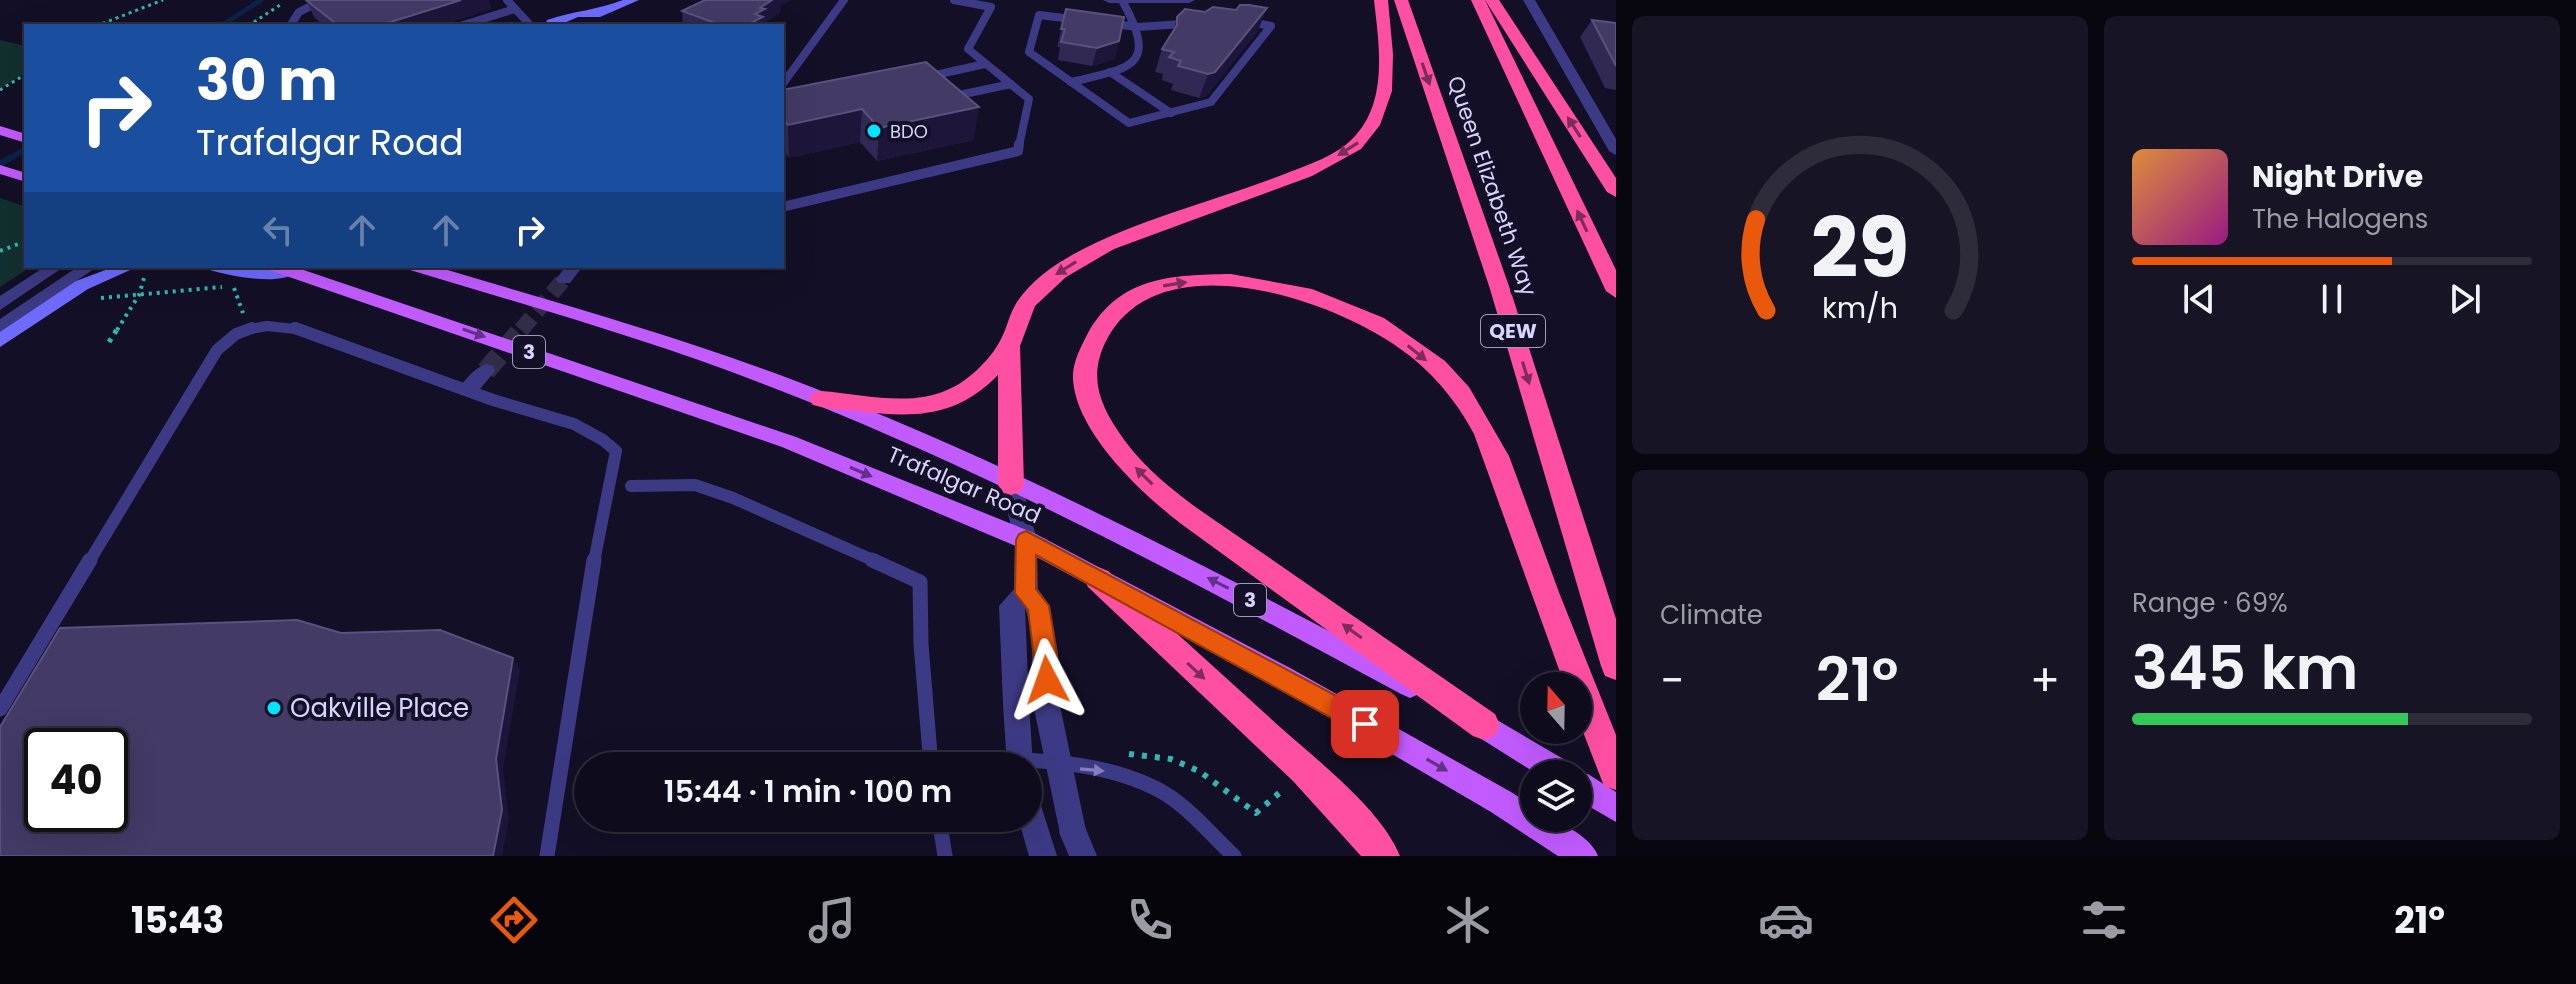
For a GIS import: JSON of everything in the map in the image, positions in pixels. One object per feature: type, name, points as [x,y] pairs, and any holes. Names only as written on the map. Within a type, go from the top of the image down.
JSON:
[{"type":"highway","points":[[1011,485],[1009,347],[1026,305],[1048,279],[1083,258],[1126,238],[1299,175],[1361,140],[1378,112],[1388,58],[1381,0]]},
{"type":"highway","name":"Queen Elizabeth Way","points":[[1401,0],[1500,289],[1616,666]]},
{"type":"highway","points":[[1478,0],[1616,291]]},
{"type":"highway","points":[[1492,0],[1616,192]]},
{"type":"highway","points":[[1484,725],[1166,498],[1119,451],[1096,410],[1084,379],[1090,349],[1103,324],[1125,300],[1150,289],[1225,279],[1291,289],[1348,310],[1390,332],[1419,353],[1460,391],[1487,433],[1564,647],[1616,774]]},
{"type":"highway","points":[[821,399],[902,405],[935,404],[961,395],[1009,347]]},
{"type":"highway","points":[[1098,579],[1304,770],[1355,821],[1383,856]]},
{"type":"main road","points":[[551,24],[577,14],[596,15],[632,0]]},
{"type":"main road","points":[[587,24],[596,15]]},
{"type":"main road","points":[[0,169],[24,177]]},
{"type":"main road","points":[[0,341],[82,285],[138,268]]},
{"type":"main road","points":[[223,268],[244,274],[282,268]]},
{"type":"main road","name":"Trafalgar Road","points":[[282,268],[774,437],[1026,540],[1283,677],[1501,802],[1584,856]]},
{"type":"main road","name":"Trafalgar Road","points":[[422,268],[691,352],[821,399],[1154,551],[1484,725],[1540,760]]},
{"type":"main road","points":[[1592,793],[1616,808]]},
{"type":"street","points":[[1109,0],[1189,0]]},
{"type":"street","points":[[1529,0],[1616,151]]},
{"type":"street","points":[[0,304],[54,268]]},
{"type":"street","points":[[0,328],[87,268]]},
{"type":"street","points":[[468,390],[486,371]]},
{"type":"street","points":[[1011,485],[1026,540],[1026,593],[1038,606],[1046,654],[1047,707],[1078,844]]},
{"type":"street","points":[[1019,752],[1011,606],[1026,593]]},
{"type":"lane","points":[[291,24],[299,12],[323,0]]},
{"type":"lane","points":[[507,0],[529,24]]},
{"type":"lane","points":[[784,82],[844,0]]},
{"type":"lane","points":[[784,207],[1018,151],[1029,99],[968,49],[991,7],[954,0]]},
{"type":"lane","points":[[1071,82],[1126,68],[1140,53],[1143,39],[1123,2]]},
{"type":"lane","points":[[466,24],[515,9]]},
{"type":"lane","points":[[1039,15],[1138,27],[1241,20],[1271,26],[1211,102],[1129,123],[1029,52],[1039,15]]},
{"type":"lane","points":[[930,89],[919,78],[985,64]]},
{"type":"lane","points":[[1110,72],[1171,113]]},
{"type":"lane","points":[[942,99],[1011,84]]},
{"type":"lane","points":[[0,709],[217,350],[232,336],[270,323],[302,329],[468,390],[577,425],[603,437],[616,451],[595,555],[547,856]]},
{"type":"lane","points":[[631,486],[695,485],[733,498],[920,582],[921,644],[930,752]]},
{"type":"lane","points":[[1042,765],[1110,771],[1156,788],[1234,856]]},
{"type":"lane","points":[[941,832],[945,856]]},
{"type":"path","points":[[101,24],[163,0]]},
{"type":"path","points":[[251,24],[288,0]]},
{"type":"path","points":[[0,90],[24,75]]},
{"type":"path","points":[[0,251],[24,242]]},
{"type":"path","points":[[109,342],[139,295],[138,268]]},
{"type":"path","points":[[1199,771],[1256,813],[1292,782]]},
{"type":"green space","points":[[0,40],[24,46],[24,74],[0,89]]},
{"type":"green space","points":[[0,198],[24,206],[24,268],[29,268],[0,287]]},
{"type":"building","points":[[306,0],[461,0],[384,24],[336,24]]},
{"type":"building","points":[[705,0],[772,0],[760,8],[765,9],[755,14],[763,17],[749,24],[718,24],[682,11]]},
{"type":"building","points":[[1240,5],[1267,8],[1215,72],[1208,74],[1178,66],[1181,61],[1169,57],[1174,52],[1162,49],[1177,25],[1177,17],[1185,9],[1205,12],[1213,7],[1236,10]]},
{"type":"building","points":[[1066,9],[1124,17],[1119,41],[1097,48],[1061,42]]},
{"type":"building","points":[[1592,20],[1616,23],[1616,66]]},
{"type":"building","points":[[926,62],[979,107],[879,128],[862,109],[788,125],[784,120],[784,90]]},
{"type":"building","name":"Oakville Place","points":[[297,620],[341,633],[440,630],[513,658],[496,759],[502,810],[493,856],[0,856],[0,727],[60,628]]},
{"type":"waterway","points":[[224,24],[261,0]]},
{"type":"waterway","points":[[0,164],[24,150]]},
{"type":"tunnel","points":[[521,330],[564,279]]},
{"type":"tunnel","points":[[486,371],[523,328]]},
{"type":"place","name":"BDO","points":[[874,131]]},
{"type":"place","name":"Oakville Place","points":[[274,708]]},
{"type":"route","points":[[1047,680],[1038,606],[1026,593],[1026,540],[1365,724]]}]
